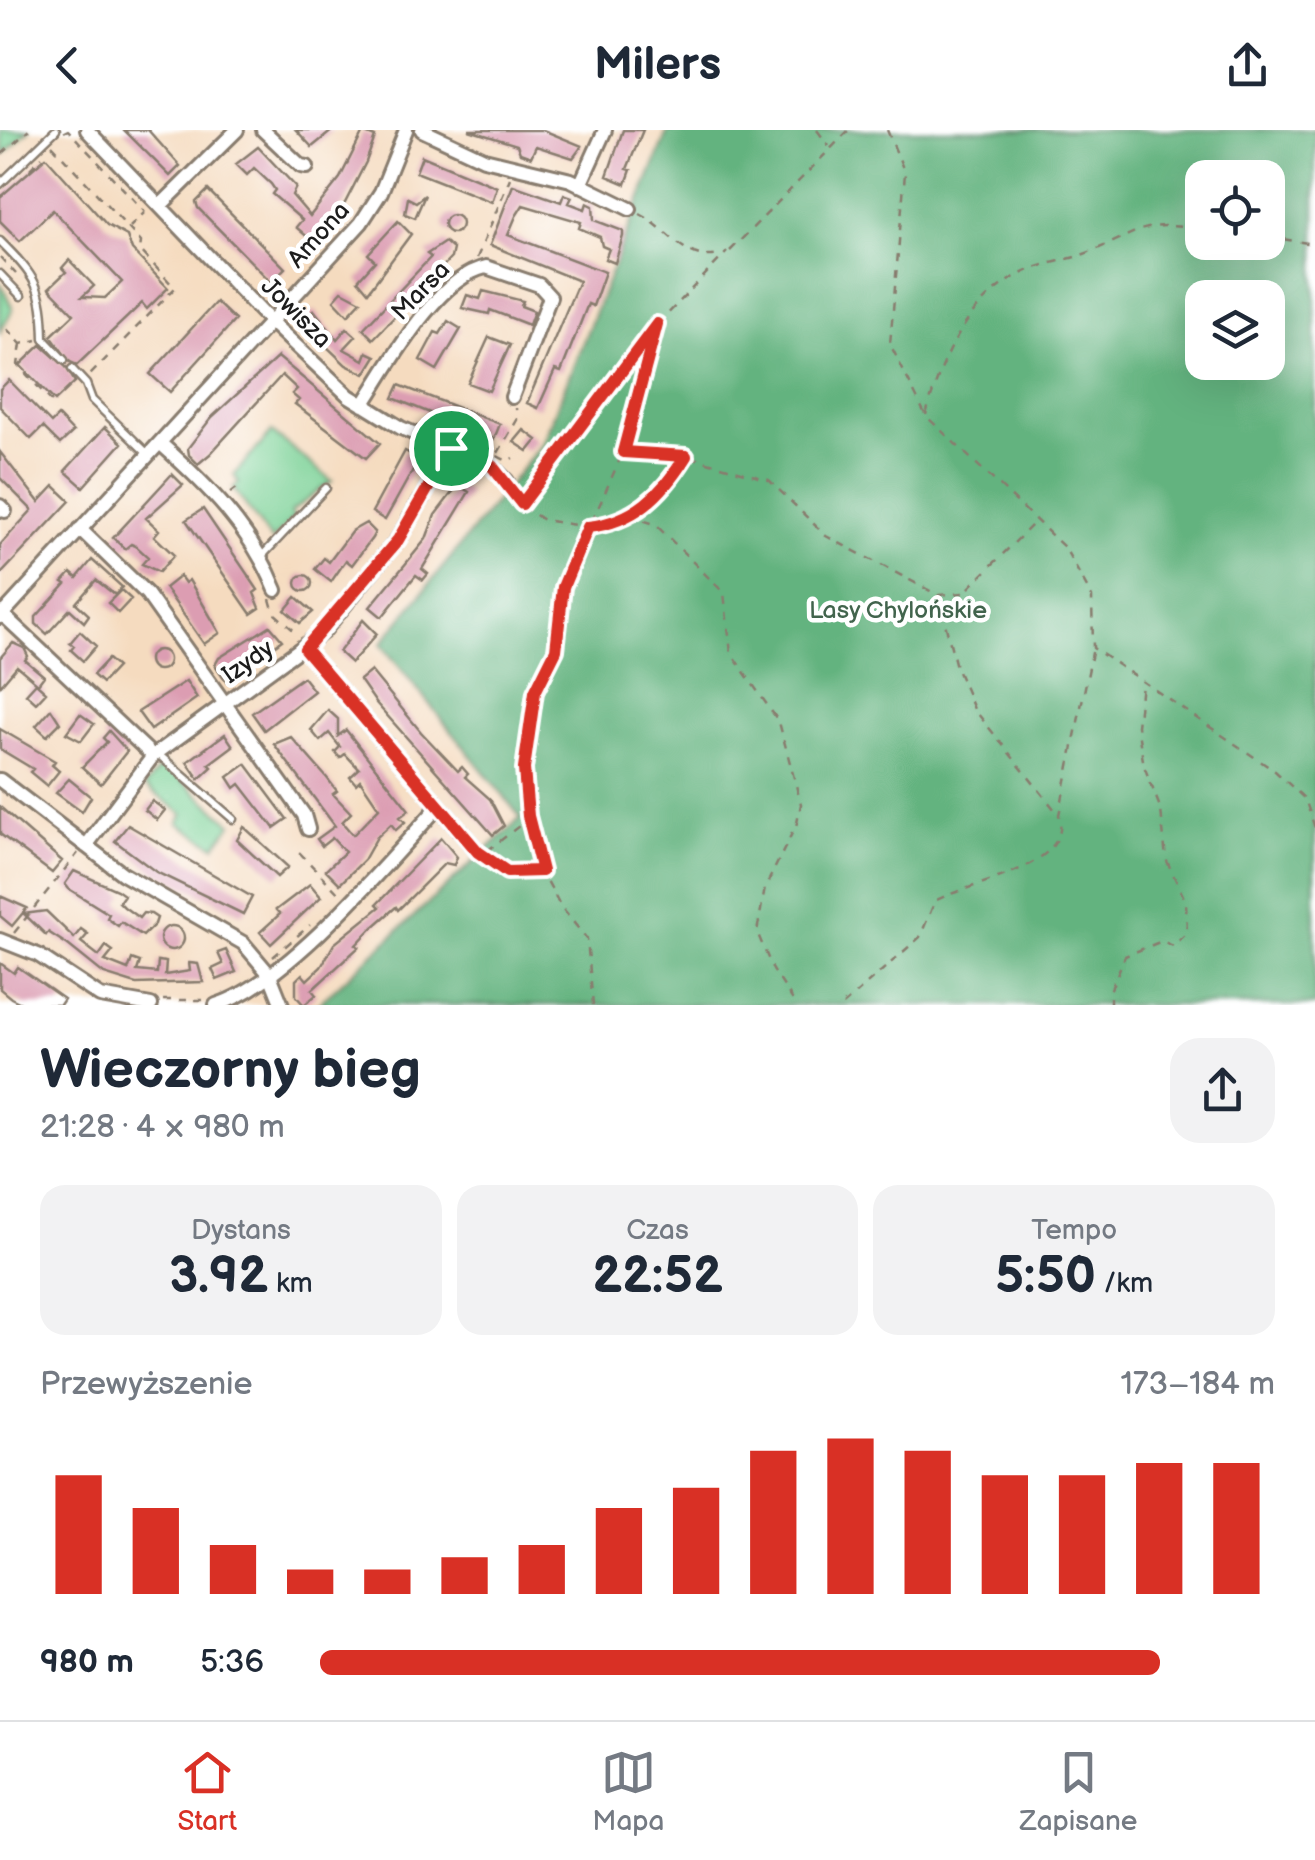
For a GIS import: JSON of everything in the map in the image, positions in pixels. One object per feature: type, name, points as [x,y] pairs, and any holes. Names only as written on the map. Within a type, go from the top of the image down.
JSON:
[{"type":"street","name":"Jowisza","points":[[87,130],[152,208],[363,404],[400,428],[492,466],[506,480]]},
{"type":"street","points":[[152,208],[238,130]]},
{"type":"street","points":[[263,130],[300,166],[308,168]]},
{"type":"street","name":"Amona","points":[[1,615],[369,214],[406,130]]},
{"type":"street","points":[[422,130],[484,160],[580,185],[630,209]]},
{"type":"street","points":[[580,185],[604,130]]},
{"type":"street","name":"Marsa","points":[[363,404],[420,320],[459,279],[475,270],[496,269],[549,292],[512,397]]},
{"type":"street","points":[[160,442],[213,491],[262,556],[276,590]]},
{"type":"street","name":"Izydy","points":[[86,846],[155,755],[304,644],[398,540],[451,448]]},
{"type":"street","points":[[80,529],[136,581],[304,816],[308,828]]},
{"type":"street","points":[[1,615],[155,755]]},
{"type":"street","points":[[304,644],[480,852]]},
{"type":"street","points":[[0,780],[160,897],[243,942],[270,975],[282,1005]]},
{"type":"street","points":[[218,1005],[270,975],[357,896],[438,807]]},
{"type":"street","points":[[0,940],[38,954],[89,999],[151,1002]]},
{"type":"lane","points":[[0,184],[56,130]]},
{"type":"lane","points":[[0,240],[36,279],[43,307],[44,339],[64,360]]},
{"type":"lane","points":[[0,274],[21,296]]},
{"type":"lane","points":[[72,369],[84,381],[92,400],[149,455]]},
{"type":"lane","points":[[262,556],[326,488]]},
{"type":"lane","points":[[155,755],[233,818]]},
{"type":"path","points":[[5,153],[29,130]]},
{"type":"path","points":[[68,130],[152,208],[128,228]]},
{"type":"path","points":[[817,130],[830,147]]},
{"type":"path","points":[[522,504],[657,324],[849,130]]},
{"type":"path","points":[[843,1005],[910,948],[925,928],[935,901],[998,881],[1033,861],[1060,833],[1060,814],[1093,648],[1092,597],[1065,548],[926,416],[890,344],[905,174],[887,130]]},
{"type":"path","points":[[52,144],[141,242],[140,250],[176,288],[84,381]]},
{"type":"path","points":[[475,270],[514,167]]},
{"type":"path","points":[[630,209],[655,222],[682,248],[703,258],[727,252]]},
{"type":"path","points":[[926,416],[948,356],[974,310],[1020,274],[1082,255],[1152,224],[1185,227]]},
{"type":"path","points":[[1285,240],[1315,244]]},
{"type":"path","points":[[1,258],[16,274]]},
{"type":"path","points":[[593,1005],[588,939],[562,907],[542,871],[529,818],[524,769],[535,692],[556,650],[563,587],[623,452],[657,324]]},
{"type":"path","points":[[7,329],[21,344]]},
{"type":"path","points":[[21,344],[41,340]]},
{"type":"path","points":[[21,344],[18,365],[52,402]]},
{"type":"path","points":[[499,455],[517,420],[512,397]]},
{"type":"path","points":[[623,452],[686,456],[769,480],[826,536],[938,595],[964,593],[1037,520]]},
{"type":"path","points":[[632,517],[672,480],[686,456]]},
{"type":"path","points":[[506,480],[522,504],[543,520],[588,527],[632,517],[655,524],[724,593],[730,653],[779,722],[801,804],[797,823],[765,888],[757,932],[772,970],[796,1005]]},
{"type":"path","points":[[227,495],[241,485]]},
{"type":"path","points":[[276,590],[269,598],[274,613],[304,644]]},
{"type":"path","points":[[938,595],[956,666],[974,708],[1060,814]]},
{"type":"path","points":[[1093,648],[1142,684],[1217,728],[1275,771],[1305,799],[1315,828]]},
{"type":"path","points":[[1110,1005],[1110,991],[1125,956],[1162,941],[1173,946],[1187,933],[1186,902],[1166,859],[1161,810],[1147,782],[1137,726],[1142,684]]},
{"type":"path","points":[[480,852],[491,851],[529,818]]},
{"type":"path","points":[[26,940],[13,934],[86,846]]},
{"type":"path","points":[[299,852],[342,897]]},
{"type":"path","points":[[480,852],[507,872],[542,871]]},
{"type":"path","points":[[151,1002],[211,1000],[218,1005]]},
{"type":"green space","points":[[0,130],[29,130],[4,154]]},
{"type":"green space","name":"Lasy Chylońskie","points":[[668,130],[1315,130],[1315,1005],[317,1005],[521,818],[381,644],[542,444]]},
{"type":"green space","points":[[0,282],[13,309],[0,332]]},
{"type":"green space","points":[[272,432],[332,481],[291,512],[294,517],[272,541],[233,488],[239,483],[234,475]]},
{"type":"green space","points":[[163,764],[232,824],[215,846],[178,823],[183,814],[145,786]]},
{"type":"building","points":[[124,130],[148,130],[180,166],[170,176]]},
{"type":"building","points":[[296,130],[333,130],[312,147]]},
{"type":"building","points":[[469,130],[543,130],[582,146],[573,158],[536,146],[531,157],[520,153],[517,145]]},
{"type":"building","points":[[623,130],[643,130],[627,169],[631,170],[626,184],[607,176]]},
{"type":"building","points":[[363,132],[375,137],[366,162],[345,203],[311,240],[296,227],[302,220],[272,194],[275,190],[271,184],[254,168],[247,175],[236,164],[258,147],[296,187],[292,195],[310,216],[340,178]]},
{"type":"building","points":[[422,156],[497,187],[492,202],[416,172]]},
{"type":"building","points":[[46,157],[107,225],[127,236],[132,250],[168,288],[147,309],[142,303],[77,365],[70,362],[51,336],[74,314],[49,288],[66,272],[62,268],[69,260],[94,286],[82,297],[105,298],[122,282],[53,210],[20,241],[0,221],[0,197]]},
{"type":"building","points":[[513,185],[561,202],[564,194],[572,197],[569,203],[585,209],[587,203],[593,206],[594,220],[623,231],[615,263],[605,259],[609,249],[602,246],[600,237],[579,228],[581,222],[523,205],[516,216],[508,235],[605,272],[561,372],[555,370],[538,408],[527,403],[579,281],[490,245]]},
{"type":"building","points":[[208,190],[285,268],[271,282],[198,208],[196,202]]},
{"type":"building","points":[[425,195],[415,218],[405,214],[408,198],[416,202]]},
{"type":"building","points":[[453,215],[460,217],[460,231],[453,233],[446,231],[444,224],[446,217]]},
{"type":"building","points":[[398,221],[411,234],[368,292],[358,280],[375,261],[368,254]]},
{"type":"building","points":[[445,242],[453,249],[451,258],[373,339],[363,329],[431,257],[427,254]]},
{"type":"building","points":[[342,291],[361,301],[348,315],[334,300]]},
{"type":"building","points":[[483,291],[523,301],[521,306],[534,311],[529,325],[490,310],[489,314],[462,308],[467,295],[480,299]]},
{"type":"building","points":[[216,302],[235,320],[170,392],[150,374]]},
{"type":"building","points":[[314,310],[337,339],[347,328],[356,336],[344,349],[364,360],[367,352],[376,356],[365,374],[346,365],[302,323]]},
{"type":"building","points":[[448,321],[461,329],[437,370],[420,360],[435,332],[440,334]]},
{"type":"building","points":[[489,337],[510,345],[489,391],[468,383]]},
{"type":"building","points":[[41,345],[66,367],[75,382],[55,401],[20,365]]},
{"type":"building","points":[[278,357],[380,443],[366,458],[295,404],[299,400],[292,394],[297,389],[282,375],[210,454],[198,464],[189,455],[188,448],[212,417]]},
{"type":"building","points":[[9,380],[51,423],[58,416],[73,432],[60,444],[43,427],[31,439],[0,407],[0,389]]},
{"type":"building","points":[[399,385],[500,424],[494,439],[393,398]]},
{"type":"building","points":[[105,427],[122,443],[83,487],[65,471]]},
{"type":"building","points":[[524,430],[537,440],[528,451],[514,442]]},
{"type":"building","points":[[405,451],[419,459],[385,520],[372,512]]},
{"type":"building","points":[[0,452],[39,502],[54,486],[70,501],[0,575],[0,545],[32,510],[0,478]]},
{"type":"building","points":[[172,474],[183,485],[146,518],[159,530],[154,536],[174,555],[159,572],[142,564],[148,557],[136,546],[131,544],[125,549],[113,538]]},
{"type":"building","points":[[458,485],[469,492],[422,569],[428,574],[423,580],[416,575],[382,617],[370,607],[426,539],[435,515]]},
{"type":"building","points":[[203,509],[258,590],[254,593],[260,608],[251,614],[186,520]]},
{"type":"building","points":[[366,523],[375,532],[352,565],[346,560],[331,582],[315,569],[324,558],[329,562],[352,531]]},
{"type":"building","points":[[92,560],[122,587],[115,595],[96,580],[76,603],[89,615],[84,622],[70,609],[47,634],[36,624],[36,617],[71,573],[77,578]]},
{"type":"building","points":[[304,575],[312,583],[304,591],[296,583]]},
{"type":"building","points":[[180,576],[185,583],[189,580],[220,633],[204,644],[165,588]]},
{"type":"building","points":[[121,590],[131,599],[118,613],[108,603]]},
{"type":"building","points":[[296,597],[313,612],[300,623],[285,610]]},
{"type":"building","points":[[363,620],[377,634],[351,663],[339,652]]},
{"type":"building","points":[[270,626],[282,640],[226,681],[215,665],[219,658]]},
{"type":"building","points":[[80,631],[96,646],[83,661],[71,650],[74,646],[70,643]]},
{"type":"building","points":[[13,643],[24,648],[28,656],[25,660],[44,676],[38,684],[17,666],[0,686],[0,658]]},
{"type":"building","points":[[155,650],[163,650],[169,660],[163,670],[155,670],[149,664],[149,656]]},
{"type":"building","points":[[108,659],[117,667],[102,683],[93,675]]},
{"type":"building","points":[[371,671],[421,732],[458,771],[462,767],[468,774],[465,777],[490,799],[504,826],[493,835],[376,703],[360,680]]},
{"type":"building","points":[[303,677],[314,691],[264,730],[252,713]]},
{"type":"building","points":[[186,681],[197,698],[151,730],[138,712]]},
{"type":"building","points":[[36,683],[46,692],[36,703],[26,694]]},
{"type":"building","points":[[51,709],[60,723],[47,736],[36,726]]},
{"type":"building","points":[[328,710],[338,719],[338,736],[346,730],[409,810],[400,817],[405,822],[396,830],[391,824],[377,837],[364,860],[340,884],[326,870],[345,852],[332,838],[322,846],[317,839],[335,826],[274,744],[291,737],[327,778],[337,791],[333,794],[351,813],[342,822],[353,835],[379,808],[360,780],[356,784],[350,777],[359,769],[345,754],[340,758],[335,752],[340,747],[329,733],[320,741],[311,730]]},
{"type":"building","points":[[80,714],[94,724],[81,741],[66,733]]},
{"type":"building","points":[[0,729],[55,761],[52,765],[59,771],[47,786],[30,772],[33,769],[0,749]]},
{"type":"building","points":[[109,731],[127,751],[101,784],[82,767],[107,742],[103,738]]},
{"type":"building","points":[[225,734],[233,746],[209,764],[212,767],[199,779],[187,762]]},
{"type":"building","points":[[246,764],[287,819],[274,828],[240,784],[235,788],[228,777]]},
{"type":"building","points":[[69,779],[91,797],[82,812],[56,793]]},
{"type":"building","points":[[152,801],[165,810],[157,820],[145,810]]},
{"type":"building","points":[[0,807],[62,861],[52,873],[0,834]]},
{"type":"building","points":[[128,825],[252,897],[243,914],[156,872],[115,841]]},
{"type":"building","points":[[244,827],[288,867],[277,877],[237,840]]},
{"type":"building","points":[[441,838],[457,857],[454,865],[445,863],[398,910],[396,907],[372,928],[356,945],[359,947],[312,990],[316,995],[304,1005],[296,996],[296,980],[302,974],[307,980],[321,967],[334,944],[380,907],[377,904]]},
{"type":"building","points":[[74,871],[117,890],[124,895],[119,902],[124,907],[139,918],[143,913],[151,914],[157,918],[155,924],[143,936],[121,922],[118,926],[107,918],[109,914],[65,884]]},
{"type":"building","points":[[310,884],[321,897],[271,944],[260,932],[280,914],[276,910]]},
{"type":"building","points":[[0,896],[27,908],[12,926],[0,916]]},
{"type":"building","points":[[46,911],[74,938],[81,929],[88,934],[81,942],[99,956],[106,946],[113,951],[105,961],[128,970],[132,959],[140,962],[137,971],[157,973],[158,961],[166,962],[165,975],[190,971],[189,963],[198,964],[203,982],[136,984],[104,974],[68,945],[48,932],[46,935],[24,914]]},
{"type":"building","points":[[172,926],[184,938],[172,950],[160,938]]},
{"type":"building","points":[[226,950],[236,972],[217,980],[212,969],[223,964],[218,953]]},
{"type":"building","points":[[0,963],[14,973],[18,967],[64,999],[60,1005],[25,1005],[11,998],[0,989]]},
{"type":"route","points":[[657,324],[623,452],[686,456],[672,480],[632,517],[588,527],[563,587],[556,650],[535,692],[524,769],[528,816],[542,871],[507,872],[478,852],[305,649],[398,540],[451,448],[492,466],[522,504],[657,324]]}]
